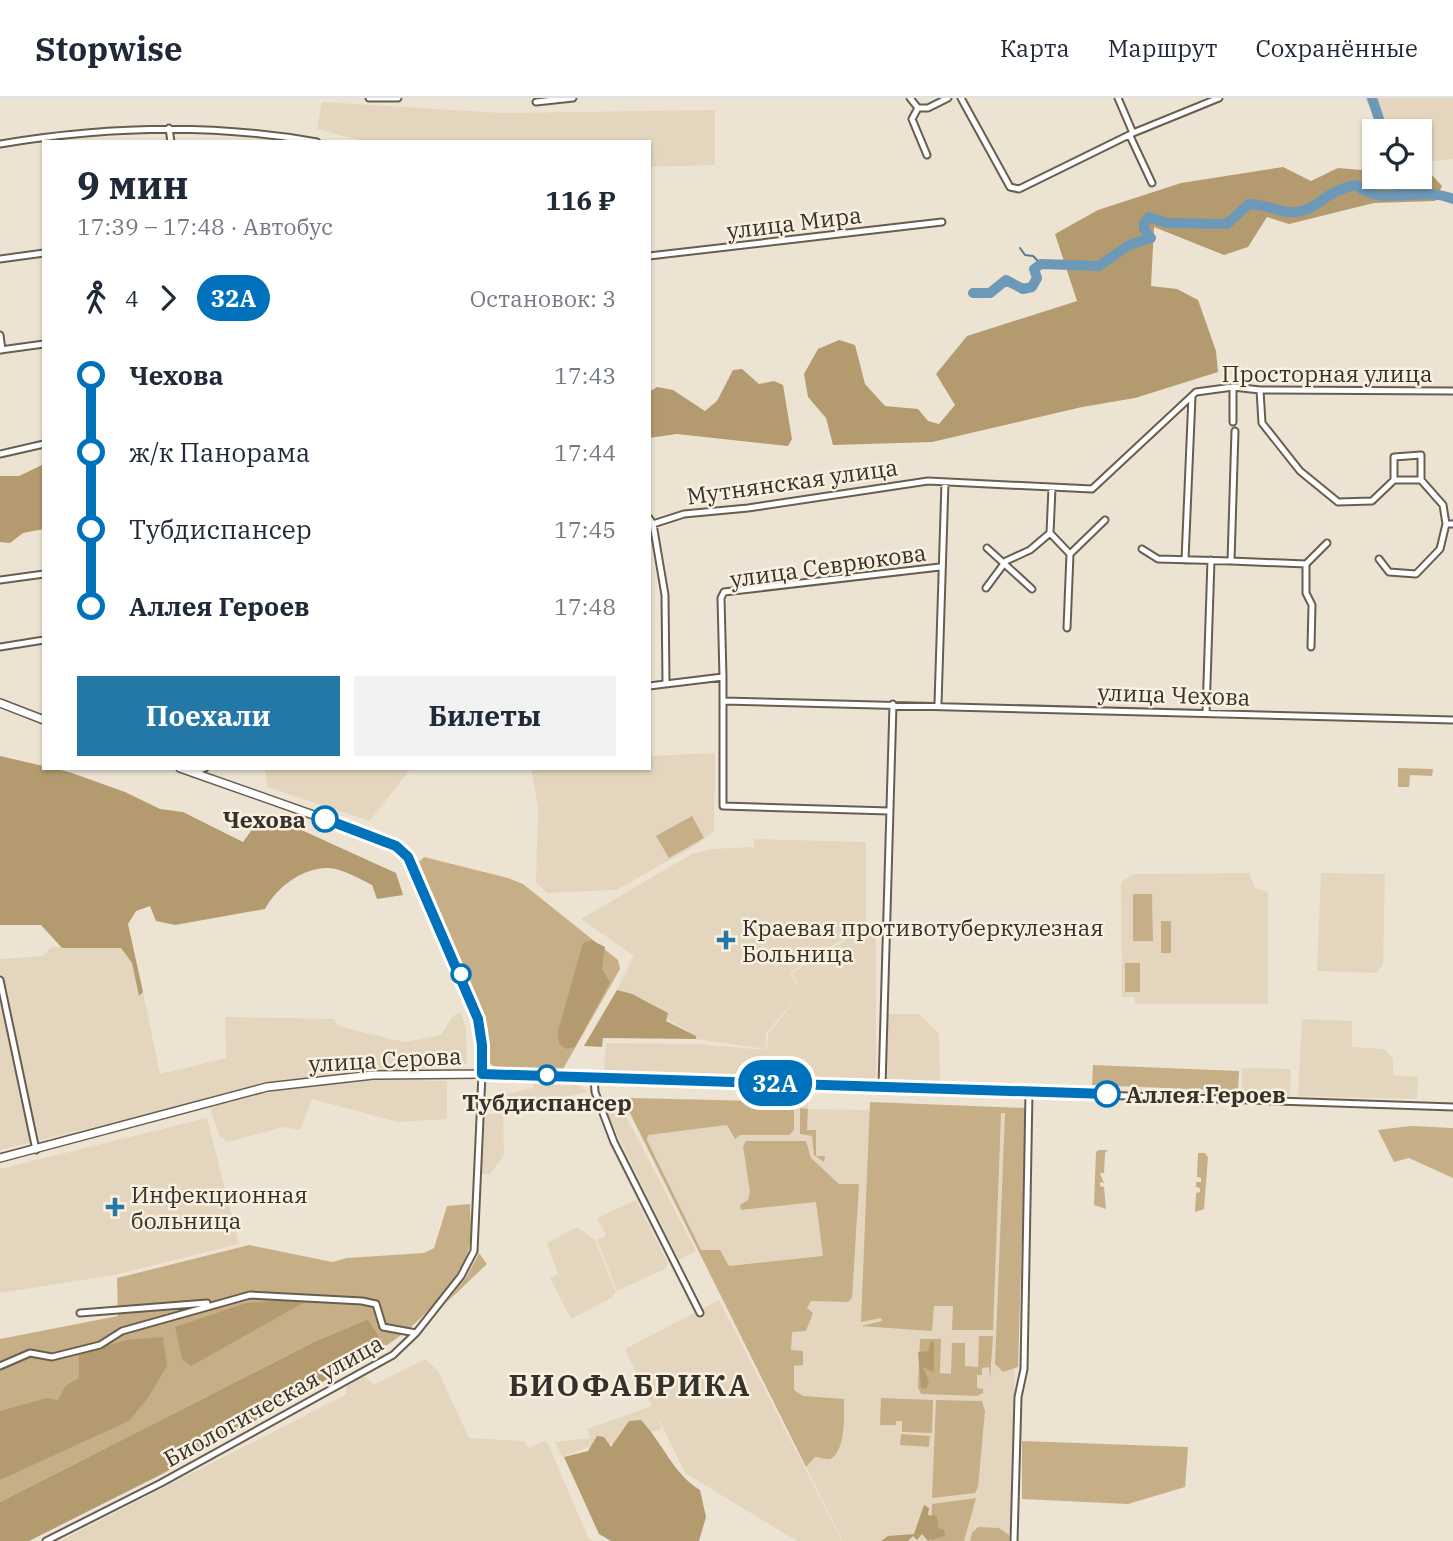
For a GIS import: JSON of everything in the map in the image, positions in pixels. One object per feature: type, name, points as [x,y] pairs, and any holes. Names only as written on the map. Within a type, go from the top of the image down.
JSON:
[{"type":"main road","points":[[0,703],[42,719]]},
{"type":"main road","points":[[185,770],[373,836],[403,850],[418,877],[467,988],[481,1033],[482,1074]]},
{"type":"main road","name":"улица Серова","points":[[0,1158],[267,1087],[373,1075],[482,1074]]},
{"type":"street","points":[[369,98],[398,98]]},
{"type":"street","points":[[536,102],[573,98]]},
{"type":"street","points":[[910,98],[918,108]]},
{"type":"street","points":[[918,108],[928,108],[948,98]]},
{"type":"street","points":[[961,98],[1010,187],[1019,189],[1132,134],[1219,98]]},
{"type":"street","points":[[1118,98],[1152,183]]},
{"type":"street","points":[[918,108],[912,119],[928,155]]},
{"type":"street","points":[[169,128],[171,140]]},
{"type":"street","points":[[42,140],[169,128],[219,129],[302,140]]},
{"type":"street","points":[[0,144],[42,140]]},
{"type":"street","name":"улица Мира","points":[[651,256],[942,222]]},
{"type":"street","points":[[0,259],[42,253]]},
{"type":"street","points":[[0,335],[1,350],[42,344]]},
{"type":"street","points":[[1233,387],[1233,422]]},
{"type":"street","name":"Просторная улица","points":[[945,482],[1092,489],[1192,396],[1233,387],[1260,390],[1453,391]]},
{"type":"street","points":[[1260,390],[1262,424],[1300,471],[1338,502],[1372,502],[1394,480],[1394,457],[1408,453],[1421,455],[1421,481],[1443,505],[1446,524],[1440,549],[1416,574],[1389,572],[1379,559]]},
{"type":"street","points":[[1185,560],[1192,396]]},
{"type":"street","points":[[1231,561],[1235,431]]},
{"type":"street","points":[[0,454],[42,444]]},
{"type":"street","points":[[1394,480],[1421,481]]},
{"type":"street","name":"Мутнянская улица","points":[[651,523],[684,514],[748,508],[910,482],[945,482]]},
{"type":"street","points":[[938,704],[940,567],[945,482]]},
{"type":"street","points":[[986,588],[1003,564],[1030,550],[1050,533],[1052,488]]},
{"type":"street","points":[[1070,554],[1105,520]]},
{"type":"street","points":[[651,523],[666,595],[666,683]]},
{"type":"street","points":[[1446,524],[1453,524]]},
{"type":"street","points":[[1050,533],[1056,535],[1070,554],[1067,628]]},
{"type":"street","points":[[1311,647],[1312,604],[1306,593],[1306,564],[1327,543]]},
{"type":"street","points":[[987,548],[1032,589]]},
{"type":"street","points":[[1142,550],[1158,559],[1306,564]]},
{"type":"street","points":[[1206,713],[1211,560]]},
{"type":"street","name":"улица Севрюкова","points":[[723,677],[721,598],[724,592],[940,567]]},
{"type":"street","points":[[0,580],[42,575]]},
{"type":"street","points":[[0,647],[42,640]]},
{"type":"street","points":[[651,686],[723,677],[722,803],[725,806],[889,811]]},
{"type":"street","name":"улица Чехова","points":[[723,701],[938,704],[1453,720]]},
{"type":"street","points":[[882,1086],[893,704]]},
{"type":"street","points":[[193,773],[200,770]]},
{"type":"street","points":[[0,980],[36,1150]]},
{"type":"street","name":"улица Серова","points":[[482,1074],[1453,1107]]},
{"type":"street","name":"Биологическая улица","points":[[46,1541],[161,1483],[380,1363],[416,1333],[461,1276],[474,1251],[482,1074]]},
{"type":"street","points":[[594,1076],[595,1092],[614,1142],[700,1313]]},
{"type":"street","points":[[1014,1541],[1018,1397],[1024,1369],[1029,1092]]},
{"type":"street","points":[[0,1366],[30,1353],[52,1356],[100,1345],[122,1331],[220,1301],[250,1295],[284,1294],[376,1304],[383,1327],[416,1333]]},
{"type":"street","points":[[80,1313],[220,1301]]},
{"type":"shaded area","points":[[1364,98],[1453,98],[1453,159],[1432,161],[1432,119],[1378,119]]},
{"type":"shaded area","points":[[322,102],[501,113],[715,110],[715,165],[651,167],[651,140],[358,140],[317,129]]},
{"type":"shaded area","points":[[1283,167],[1311,181],[1338,168],[1362,170],[1362,189],[1432,189],[1432,175],[1442,186],[1435,201],[1374,203],[1289,224],[1267,217],[1248,247],[1224,255],[1154,227],[1151,286],[1177,289],[1198,300],[1216,351],[1218,372],[1135,398],[1082,407],[932,442],[833,445],[826,418],[808,397],[804,374],[818,349],[839,340],[855,345],[865,384],[885,406],[918,409],[928,421],[939,424],[955,405],[936,374],[967,336],[1077,301],[1055,234],[1098,210],[1181,183]]},
{"type":"shaded area","points":[[742,369],[759,384],[774,381],[783,385],[792,439],[788,446],[677,434],[651,438],[651,391],[657,387],[673,390],[705,411],[717,401],[733,370]]},
{"type":"shaded area","points":[[42,465],[42,529],[23,533],[10,543],[0,542],[0,476],[19,476]]},
{"type":"shaded area","points":[[715,753],[714,831],[693,847],[616,890],[547,893],[536,882],[538,808],[531,770],[651,770],[651,756]]},
{"type":"shaded area","points":[[0,756],[42,766],[42,770],[69,772],[125,792],[160,809],[183,812],[243,842],[264,813],[396,873],[403,895],[377,899],[372,885],[340,870],[329,868],[310,871],[292,880],[276,893],[265,909],[175,925],[156,921],[150,906],[136,911],[128,924],[143,992],[139,996],[132,963],[121,948],[62,948],[41,925],[0,925]]},
{"type":"shaded area","points":[[1398,768],[1433,769],[1432,776],[1410,775],[1409,787],[1398,787]]},
{"type":"shaded area","points":[[265,770],[409,770],[370,821],[267,787]]},
{"type":"shaded area","points":[[692,816],[704,838],[669,858],[656,836]]},
{"type":"shaded area","name":"Краевая противотуберкулезная Больница","points":[[754,839],[866,842],[866,924],[790,973],[802,992],[792,973],[866,927],[876,924],[876,1077],[870,1082],[604,1073],[606,1043],[696,1044],[767,1050],[768,1034],[801,993],[766,1033],[766,1049],[696,1039],[696,1036],[617,990],[634,956],[581,919],[692,854],[712,849],[754,847]]},
{"type":"shaded area","points":[[424,857],[523,884],[618,960],[620,969],[563,1069],[495,1067],[489,1063],[488,1029],[419,862]]},
{"type":"shaded area","points":[[1249,873],[1255,888],[1268,892],[1268,1004],[1135,1004],[1135,997],[1122,997],[1121,882],[1134,874]]},
{"type":"shaded area","points":[[1321,873],[1385,874],[1383,965],[1376,973],[1317,971]]},
{"type":"shaded area","points":[[1133,894],[1152,894],[1153,941],[1133,941]]},
{"type":"shaded area","points":[[1161,921],[1171,921],[1171,953],[1161,953]]},
{"type":"shaded area","points":[[591,940],[605,947],[602,969],[610,982],[575,1047],[567,1049],[559,1044],[558,1031],[583,943]]},
{"type":"shaded area","points":[[51,947],[121,948],[132,963],[139,995],[143,992],[160,1074],[226,1058],[225,1017],[334,1019],[336,1024],[345,1028],[404,1042],[441,1035],[453,1016],[461,1012],[466,1030],[467,1062],[463,1065],[285,1080],[0,1150],[0,959],[43,956]]},
{"type":"shaded area","points":[[1125,963],[1140,963],[1140,992],[1125,992]]},
{"type":"shaded area","points":[[617,990],[632,994],[668,1013],[666,1021],[696,1036],[696,1039],[603,1038],[602,1047],[584,1046]]},
{"type":"shaded area","points":[[887,1014],[919,1014],[939,1033],[940,1082],[885,1080]]},
{"type":"shaded area","points":[[1302,1019],[1352,1021],[1352,1047],[1384,1049],[1393,1059],[1393,1075],[1418,1077],[1417,1099],[1298,1096]]},
{"type":"shaded area","points":[[1093,1065],[1239,1071],[1238,1091],[1092,1085]]},
{"type":"shaded area","points":[[1242,1068],[1291,1069],[1290,1096],[1242,1094]]},
{"type":"shaded area","points":[[367,1079],[447,1081],[447,1119],[398,1122],[312,1099],[300,1130],[283,1127],[228,1142],[220,1137],[209,1105],[274,1091]]},
{"type":"shaded area","points":[[533,1084],[579,1085],[588,1092],[503,1108],[504,1155],[490,1174],[481,1174],[483,1115],[498,1114],[494,1097],[533,1088]]},
{"type":"shaded area","points":[[616,1097],[696,1251],[679,1260],[602,1104]]},
{"type":"shaded area","points":[[627,1098],[808,1102],[808,1109],[1022,1112],[1010,1541],[843,1541],[624,1101]]},
{"type":"shaded area","points":[[627,1098],[790,1102],[790,1108],[794,1108],[794,1130],[789,1135],[740,1135],[735,1139],[727,1125],[648,1135],[647,1140],[701,1250],[720,1250],[729,1266],[823,1256],[816,1202],[741,1210],[740,1205],[748,1200],[750,1192],[743,1146],[746,1141],[806,1141],[811,1158],[839,1184],[859,1184],[852,1298],[848,1302],[811,1301],[807,1308],[813,1313],[806,1331],[792,1332],[791,1350],[803,1351],[803,1365],[794,1366],[794,1390],[803,1396],[844,1399],[842,1439],[832,1458],[815,1457],[806,1467],[624,1101]]},
{"type":"shaded area","points":[[870,1102],[1026,1108],[1018,1367],[1003,1372],[995,1364],[1005,1113],[1001,1113],[993,1330],[952,1330],[953,1306],[934,1306],[932,1331],[861,1326],[882,1321],[881,1318],[861,1322]]},
{"type":"shaded area","points":[[800,1108],[808,1109],[807,1130],[816,1130],[816,1156],[825,1156],[824,1162],[814,1155],[812,1136],[800,1134]]},
{"type":"shaded area","name":"Инфекционная больница","points":[[207,1118],[239,1244],[114,1275],[0,1293],[0,1169]]},
{"type":"shaded area","points":[[1410,1126],[1453,1128],[1453,1178],[1409,1158],[1394,1162],[1378,1130]]},
{"type":"shaded area","points":[[1108,1150],[1105,1153],[1104,1173],[1100,1173],[1104,1183],[1100,1182],[1100,1186],[1104,1187],[1106,1209],[1094,1205],[1096,1152]]},
{"type":"shaded area","points":[[1198,1153],[1205,1153],[1208,1157],[1204,1209],[1195,1212],[1196,1193],[1200,1192],[1196,1182],[1201,1182],[1201,1178],[1197,1177]]},
{"type":"shaded area","points":[[636,1200],[668,1263],[665,1269],[617,1291],[597,1240],[606,1236],[597,1218]]},
{"type":"shaded area","points":[[470,1204],[470,1243],[464,1261],[446,1289],[422,1317],[397,1339],[385,1346],[368,1319],[318,1340],[0,1502],[0,1339],[118,1316],[117,1278],[249,1245],[332,1262],[347,1258],[424,1253],[434,1248],[447,1206]]},
{"type":"shaded area","points":[[577,1227],[595,1240],[616,1292],[611,1298],[571,1319],[550,1278],[558,1274],[547,1243]]},
{"type":"shaded area","points":[[479,1253],[487,1264],[446,1303],[467,1276]]},
{"type":"shaded area","points":[[312,1298],[191,1366],[182,1359],[175,1327],[246,1303]]},
{"type":"shaded area","points":[[719,1300],[842,1541],[797,1541],[685,1473],[655,1411],[662,1429],[608,1445],[605,1441],[562,1457],[555,1442],[590,1438],[587,1429],[652,1406],[625,1349]]},
{"type":"shaded area","points":[[368,1319],[385,1346],[164,1473],[29,1541],[0,1541],[0,1502],[318,1340]]},
{"type":"shaded area","points":[[979,1336],[993,1336],[990,1379],[989,1367],[982,1368],[982,1375],[977,1375],[977,1388],[983,1389],[983,1393],[977,1396],[921,1394],[918,1387],[920,1339],[941,1339],[940,1373],[951,1374],[952,1343],[965,1343],[965,1366],[978,1367]]},
{"type":"shaded area","points":[[163,1337],[167,1366],[147,1399],[129,1421],[0,1480],[0,1411],[47,1398],[58,1400],[66,1385],[79,1378],[79,1354],[126,1340]]},
{"type":"shaded area","points":[[931,1341],[934,1342],[934,1368],[933,1372],[923,1367],[929,1382],[926,1389],[921,1388],[918,1352],[928,1351]]},
{"type":"shaded area","name":"БИОФАБРИКА","points":[[425,1359],[438,1371],[469,1438],[524,1441],[528,1448],[544,1441],[548,1444],[588,1537],[593,1541],[60,1541],[347,1394],[346,1387],[364,1376],[374,1385]]},
{"type":"shaded area","points":[[881,1398],[933,1400],[932,1433],[902,1432],[902,1421],[896,1421],[896,1425],[880,1425]]},
{"type":"shaded area","points":[[936,1400],[982,1401],[985,1411],[978,1487],[975,1493],[932,1498]]},
{"type":"shaded area","points":[[641,1420],[682,1476],[700,1490],[706,1517],[699,1541],[611,1541],[599,1534],[564,1457],[588,1451],[597,1436],[604,1437],[611,1447],[629,1421]]},
{"type":"shaded area","points":[[901,1434],[930,1436],[929,1447],[900,1445]]},
{"type":"shaded area","points":[[1022,1441],[1188,1447],[1185,1487],[1128,1504],[1022,1499]]},
{"type":"shaded area","points":[[976,1498],[964,1541],[931,1541],[932,1504]]},
{"type":"shaded area","points":[[924,1505],[929,1508],[928,1515],[937,1516],[938,1528],[944,1530],[945,1536],[928,1541],[922,1534],[917,1540],[913,1536],[908,1541],[881,1541],[888,1536],[914,1534]]},
{"type":"shaded area","points":[[978,1527],[999,1528],[1009,1535],[1009,1541],[970,1541],[972,1533]]},
{"type":"waterway","points":[[1372,98],[1379,119]]},
{"type":"waterway","points":[[973,293],[990,293],[1006,280],[1023,289],[1032,287],[1037,278],[1034,269],[1041,264],[1099,266],[1129,245],[1151,238],[1144,229],[1144,223],[1149,217],[1167,223],[1227,224],[1249,204],[1288,212],[1302,211],[1338,190],[1356,185],[1366,192],[1378,195],[1428,194],[1453,199]]},
{"type":"waterway","points":[[1399,189],[1402,194]]},
{"type":"waterway","points":[[1020,248],[1025,255],[1033,256],[1041,264]]},
{"type":"bus line","name":"32A","points":[[325,819],[396,846],[408,857],[449,946],[478,1019],[482,1045],[482,1074],[1107,1094]]},
{"type":"place","name":"Чехова","points":[[325,819]]},
{"type":"place","name":"Краевая противотуберкулезная Больница","points":[[726,940]]},
{"type":"place","name":"Тубдиспансер","points":[[547,1075]]},
{"type":"place","name":"Аллея Героев","points":[[1107,1094]]},
{"type":"place","name":"Инфекционная больница","points":[[115,1207]]},
{"type":"district","name":"БИОФАБРИКА","points":[[630,1384]]}]
